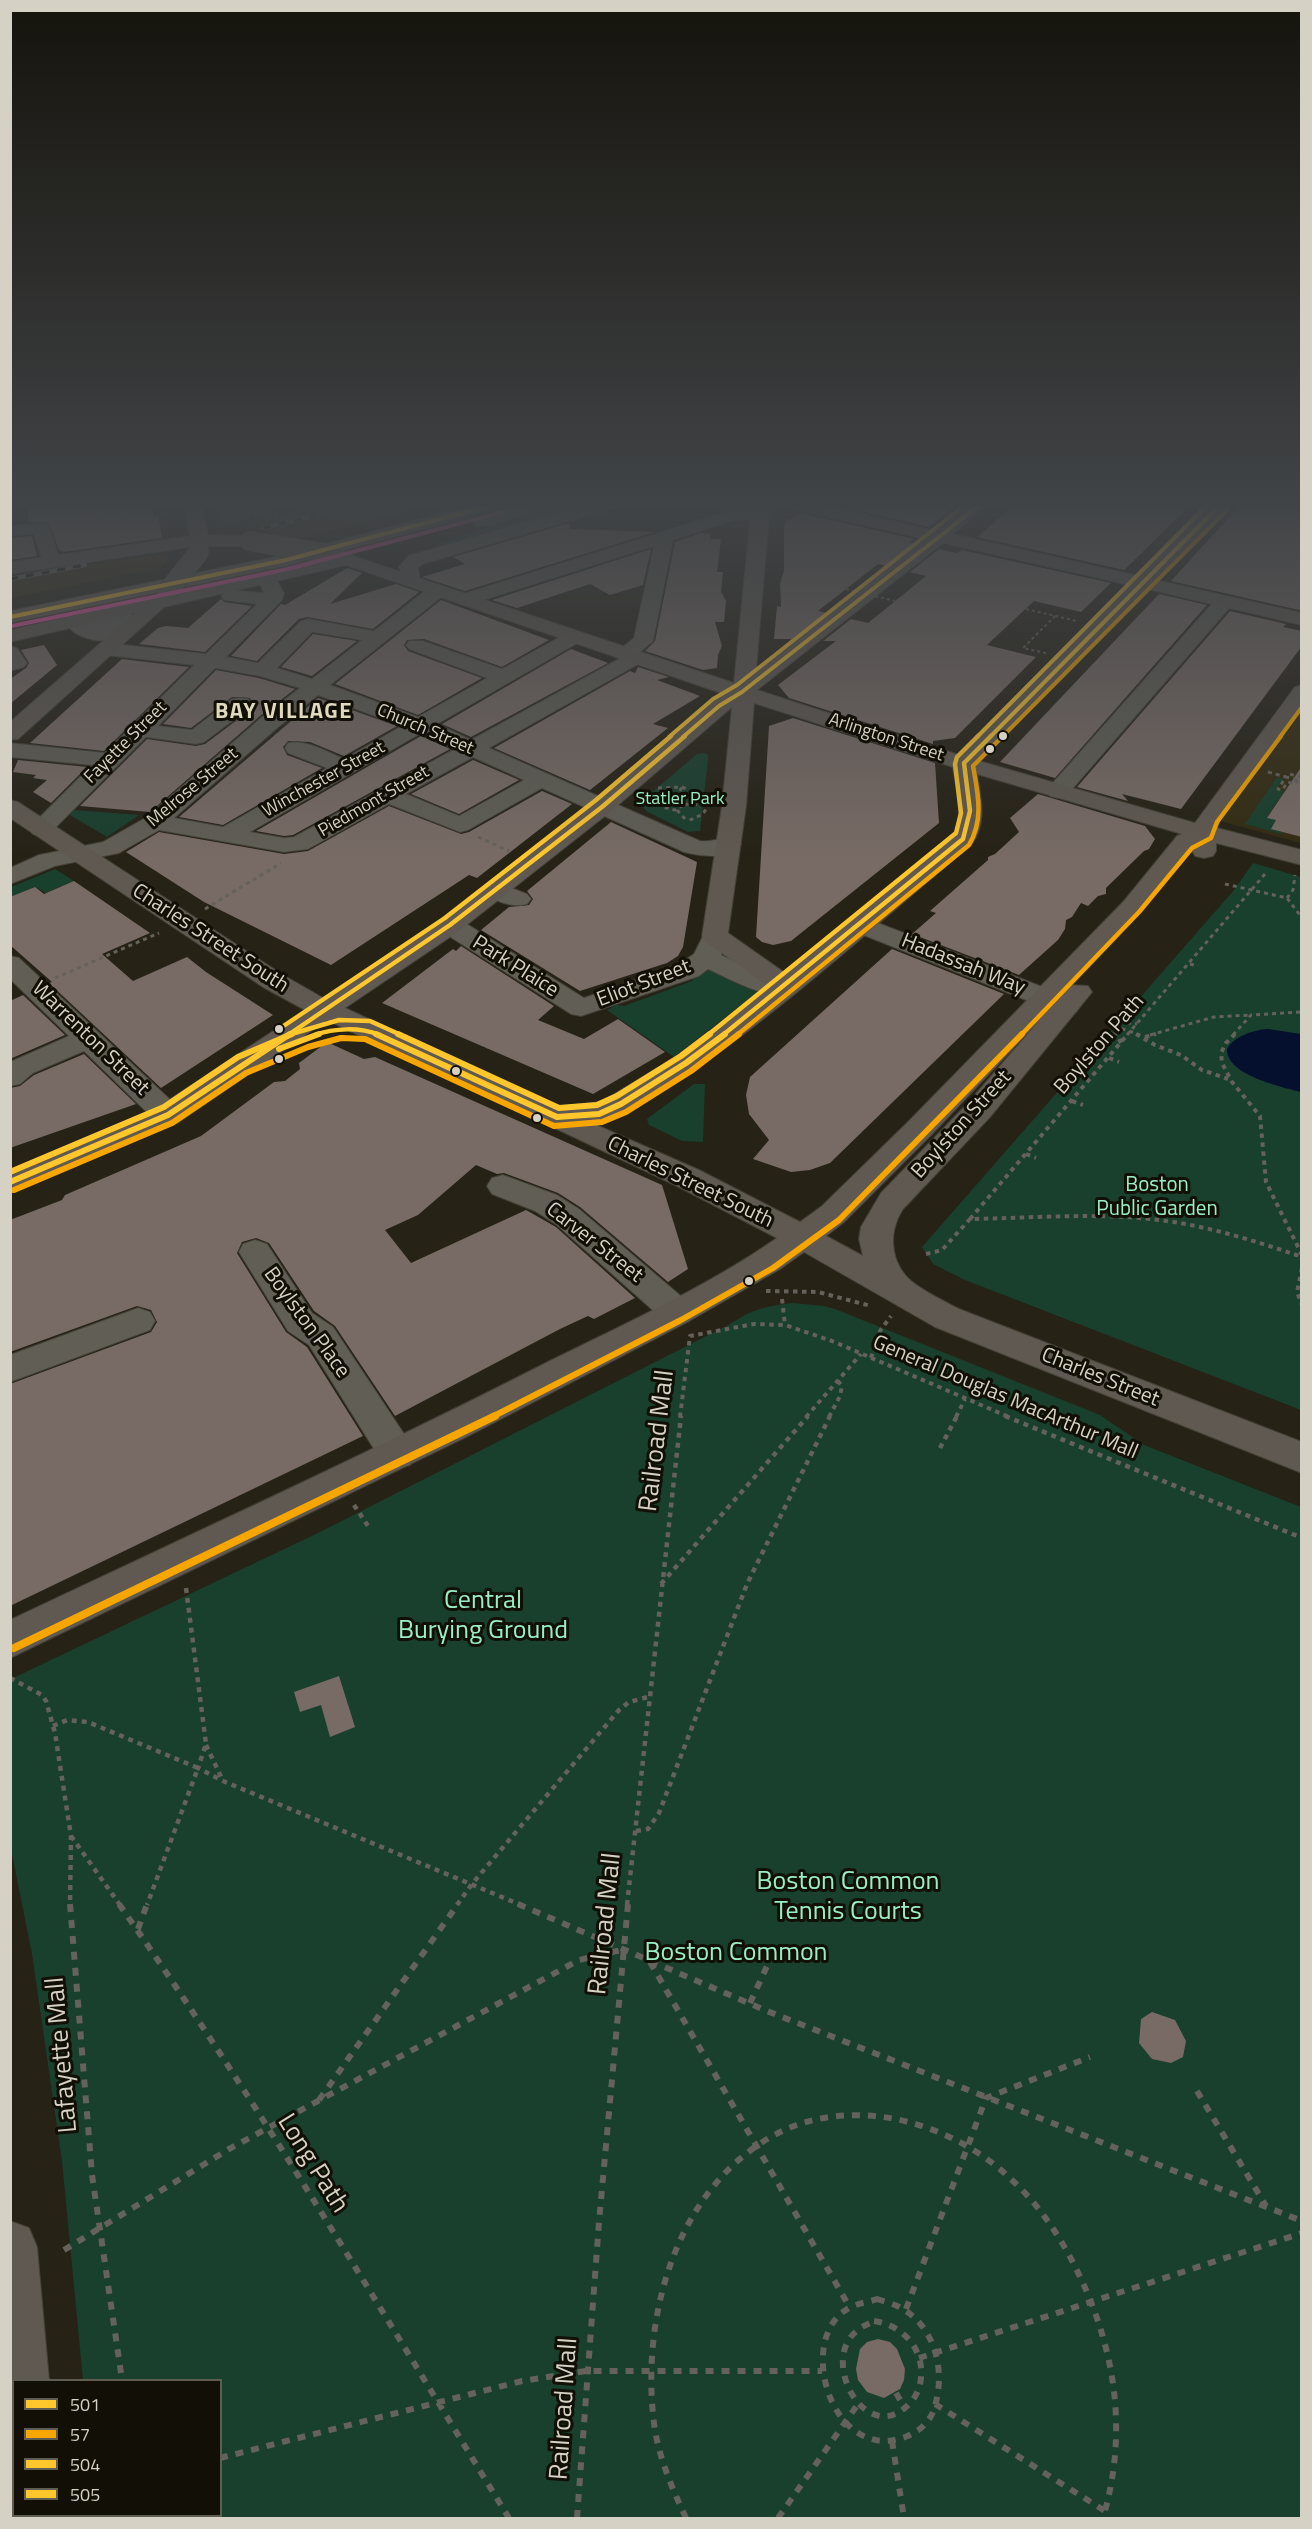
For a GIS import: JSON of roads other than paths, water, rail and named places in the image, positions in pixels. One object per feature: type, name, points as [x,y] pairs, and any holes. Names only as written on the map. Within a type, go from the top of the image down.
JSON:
[{"type":"highway","points":[[12,635],[63,621]]},
{"type":"main road","points":[[12,635],[69,621]]},
{"type":"main road","points":[[10,734],[138,621]]},
{"type":"main road","name":"Arlington Street","points":[[528,621],[964,763],[1204,832],[1299,865]]},
{"type":"main road","points":[[699,954],[729,844],[724,742],[742,692],[748,661],[751,621]]},
{"type":"main road","points":[[10,1182],[168,1115],[391,963],[450,925],[507,895],[602,807],[719,705],[742,692],[832,621]]},
{"type":"main road","points":[[558,1117],[598,1114],[621,1104],[704,1050],[785,987],[968,833],[971,822],[964,763],[1105,621]]},
{"type":"main road","points":[[12,635],[40,631],[69,631],[90,637],[106,650]]},
{"type":"main road","name":"Boylston Street","points":[[10,1640],[397,1454],[684,1324],[717,1289],[768,1261],[833,1214],[1179,883],[1188,855],[1205,848],[1204,832],[1209,818],[1302,691]]},
{"type":"main road","points":[[678,742],[698,736],[724,742]]},
{"type":"main road","name":"Charles Street South","points":[[10,807],[273,981],[367,1030],[688,1178],[801,1238],[890,1305]]},
{"type":"main road","points":[[242,1065],[314,1035],[340,1029],[367,1030],[363,1007],[364,992],[391,963]]},
{"type":"main road","name":"Boylston Street","points":[[890,1305],[887,1273],[876,1234],[882,1215],[892,1201],[979,1110],[1055,1001]]},
{"type":"main road","name":"Charles Street","points":[[890,1305],[947,1318],[1302,1458]]},
{"type":"main road","points":[[10,2247],[21,2379]]},
{"type":"street","name":"Fayette Street","points":[[41,829],[250,621]]},
{"type":"street","name":"Melrose Street","points":[[80,854],[110,848],[155,822],[315,686],[377,637],[392,621]]},
{"type":"street","name":"Piedmont Street","points":[[230,833],[290,846],[296,850],[630,656],[643,641],[647,621]]},
{"type":"street","points":[[1058,791],[1207,621]]},
{"type":"street","points":[[263,670],[308,625],[377,637]]},
{"type":"street","points":[[10,665],[17,663],[12,635]]},
{"type":"street","name":"Winchester Street","points":[[230,833],[574,637]]},
{"type":"street","points":[[416,645],[503,677]]},
{"type":"street","name":"Church Street","points":[[106,650],[210,660],[263,670],[315,686],[420,725],[693,848],[709,850],[729,844]]},
{"type":"street","points":[[139,730],[196,737],[240,704],[173,696]]},
{"type":"street","points":[[296,748],[344,767]]},
{"type":"street","points":[[10,750],[108,760]]},
{"type":"street","points":[[388,795],[460,825],[540,780]]},
{"type":"street","points":[[155,822],[230,833]]},
{"type":"street","points":[[13,873],[48,860],[80,854]]},
{"type":"street","name":"Hadassah Way","points":[[860,924],[1055,1001]]},
{"type":"street","name":"Park Plaice","points":[[450,925],[581,1008]]},
{"type":"street","points":[[699,954],[757,982],[785,987]]},
{"type":"street","name":"Eliot Street","points":[[581,1008],[699,954]]},
{"type":"street","name":"Warrenton Street","points":[[10,964],[168,1115]]},
{"type":"street","points":[[10,1077],[23,1067],[88,1038]]},
{"type":"street","name":"Carver Street","points":[[503,1186],[546,1203],[568,1217],[684,1324]]},
{"type":"street","name":"Boylston Place","points":[[255,1251],[300,1322],[321,1336],[397,1454]]},
{"type":"street","points":[[10,1369],[138,1321]]},
{"type":"water","points":[[1268,1029],[1301,1034],[1301,1092],[1245,1073],[1229,1058],[1227,1049],[1239,1037]]},
{"type":"district","name":"BAY VILLAGE","points":[[284,713]]},
{"type":"park label","name":"Statler Park","points":[[680,800]]},
{"type":"park label","name":"Boston Public Garden","points":[[1157,1198]]},
{"type":"park label","name":"Central Burying Ground","points":[[483,1617]]},
{"type":"park label","name":"Boston Common Tennis Courts","points":[[848,1898]]},
{"type":"park label","name":"Boston Common","points":[[736,1954]]}]
